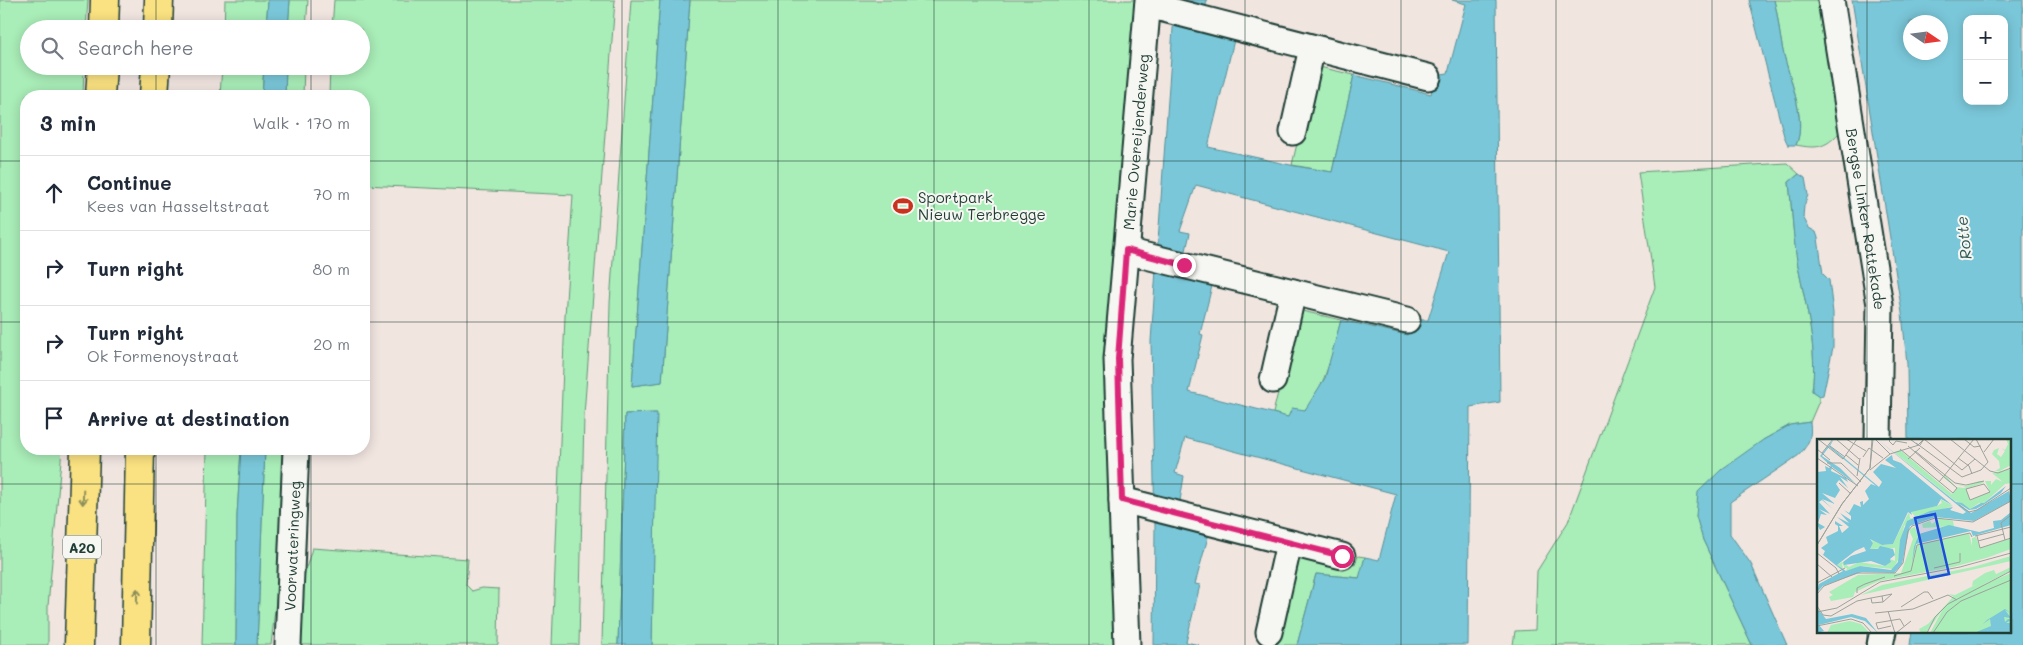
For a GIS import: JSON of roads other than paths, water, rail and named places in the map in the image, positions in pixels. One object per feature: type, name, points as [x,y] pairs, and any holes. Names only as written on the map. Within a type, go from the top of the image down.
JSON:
[{"type":"highway","points":[[104,20],[105,0]]},
{"type":"highway","points":[[158,20],[159,0]]},
{"type":"highway","points":[[100,90],[101,75]]},
{"type":"highway","points":[[154,90],[155,75]]},
{"type":"highway","name":"A20","points":[[79,645],[85,455]]},
{"type":"highway","points":[[136,645],[140,455]]},
{"type":"street","name":"Bergse Linker Rottekade","points":[[1831,0],[1880,306],[1878,439]]},
{"type":"street","points":[[1155,5],[1204,20],[1428,77]]},
{"type":"street","name":"Marie Overeijenderweg","points":[[1126,645],[1118,359],[1137,253],[1155,5]]},
{"type":"street","points":[[1293,132],[1312,48]]},
{"type":"street","points":[[1137,253],[1407,320]]},
{"type":"street","points":[[1273,380],[1293,292]]},
{"type":"street","name":"Voorwateringweg","points":[[288,645],[296,455]]},
{"type":"street","points":[[1122,500],[1342,556]]},
{"type":"street","points":[[1269,632],[1289,543]]},
{"type":"street","points":[[1880,645],[1883,632]]},
{"type":"water","points":[[268,0],[290,0],[289,20],[267,20]]},
{"type":"water","points":[[660,0],[690,0],[662,382],[632,386]]},
{"type":"water","points":[[1175,0],[1207,0],[1201,30],[1234,40],[1208,147],[1332,172],[1354,75],[1431,94],[1435,75],[1448,73],[1466,4],[1452,0],[1496,0],[1500,402],[1470,407],[1468,645],[1297,645],[1316,574],[1359,578],[1365,557],[1379,560],[1396,494],[1185,438],[1175,473],[1184,476],[1176,526],[1208,537],[1195,584],[1200,585],[1186,642],[1199,645],[1154,645],[1155,526],[1151,341]],"holes":[[[1196,185],[1449,252],[1428,320],[1410,320],[1407,335],[1341,320],[1325,378],[1305,410],[1292,408],[1288,417],[1189,392],[1203,335],[1200,334],[1212,286],[1180,277],[1190,233],[1180,231]]]},
{"type":"water","points":[[1749,0],[1774,0],[1782,46],[1800,122],[1796,145],[1788,145],[1784,136]]},
{"type":"water","name":"Rotte","points":[[1852,0],[2023,0],[2023,645],[1910,645],[1912,632],[2010,632],[2010,439],[1908,439],[1907,364],[1902,313]]},
{"type":"water","points":[[263,75],[286,75],[285,90],[262,90]]},
{"type":"water","points":[[1799,174],[1805,178],[1808,195],[1803,217],[1809,228],[1816,232],[1818,238],[1823,274],[1829,280],[1833,313],[1833,347],[1823,395],[1819,396],[1812,391],[1812,344],[1808,312],[1796,255],[1789,182]]},
{"type":"water","points":[[657,413],[652,645],[618,645],[625,414]]},
{"type":"water","points":[[1810,422],[1811,432],[1809,440],[1799,455],[1730,502],[1730,534],[1751,564],[1787,645],[1752,645],[1703,540],[1696,516],[1698,492],[1722,469],[1763,440],[1790,425]]},
{"type":"water","points":[[241,455],[265,455],[257,645],[236,645],[237,516]]},
{"type":"place","name":"Sportpark Nieuw Terbregge","points":[[903,206]]}]
